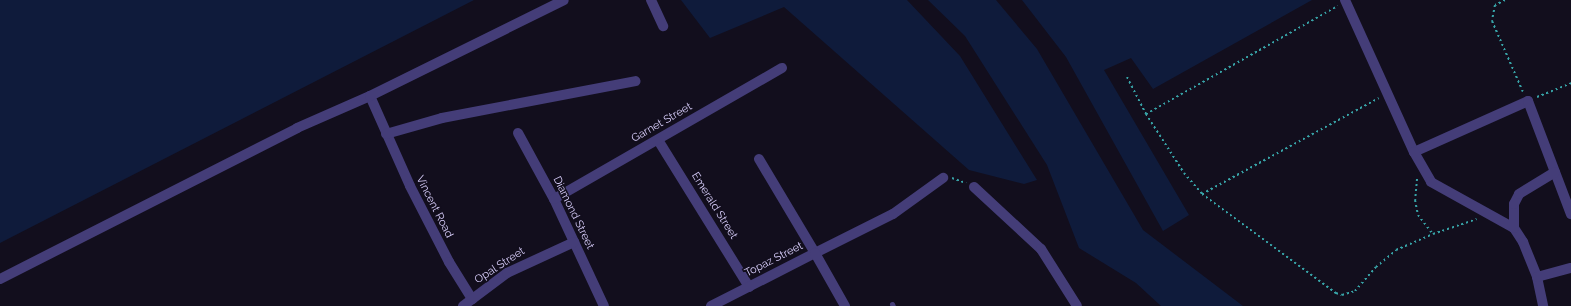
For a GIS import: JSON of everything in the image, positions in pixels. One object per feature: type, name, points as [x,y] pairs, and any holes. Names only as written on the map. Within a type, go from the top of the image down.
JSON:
[{"type":"street","points":[[0,279],[297,128],[370,96],[564,0]]},
{"type":"street","points":[[652,0],[664,26]]},
{"type":"street","points":[[1345,1],[1420,166],[1431,182],[1443,190],[1514,228],[1523,242],[1537,277],[1543,306]]},
{"type":"street","name":"Garnet Street","points":[[554,199],[782,68]]},
{"type":"street","points":[[386,134],[442,118],[636,81]]},
{"type":"street","name":"Vincent Road","points":[[370,96],[380,122],[448,262],[472,299]]},
{"type":"street","points":[[1414,152],[1528,101],[1571,214]]},
{"type":"street","name":"Diamond Street","points":[[518,133],[554,199],[604,306]]},
{"type":"street","name":"Emerald Street","points":[[658,140],[749,287]]},
{"type":"street","points":[[759,159],[815,253],[893,214],[943,178]]},
{"type":"street","points":[[1514,228],[1514,204],[1519,194],[1555,172]]},
{"type":"street","points":[[974,187],[1041,249],[1077,306]]},
{"type":"street","name":"Opal Street","points":[[464,306],[526,262],[574,242]]},
{"type":"street","name":"Topaz Street","points":[[711,306],[815,253],[845,306]]},
{"type":"street","points":[[1537,277],[1571,268]]},
{"type":"path","points":[[1505,0],[1495,5],[1492,21],[1528,101],[1571,83]]},
{"type":"path","points":[[1146,114],[1345,1]]},
{"type":"path","points":[[1127,77],[1146,114],[1184,173],[1202,194],[1336,293],[1342,294],[1355,291],[1376,267],[1396,250],[1433,234],[1490,215]]},
{"type":"path","points":[[1202,194],[1388,94]]},
{"type":"path","points":[[1420,166],[1416,200],[1418,215],[1433,234]]},
{"type":"water","points":[[0,0],[474,0],[0,243]]},
{"type":"water","points":[[681,0],[907,0],[960,56],[1037,180],[1024,184],[969,170],[784,7],[710,38]]},
{"type":"water","points":[[928,0],[996,0],[1037,49],[1143,230],[1243,306],[1161,306],[1136,283],[1079,248],[1047,165],[965,36]]},
{"type":"water","points":[[1022,0],[1312,0],[1153,89],[1131,58],[1104,70],[1189,215],[1163,231],[1066,57]]}]
